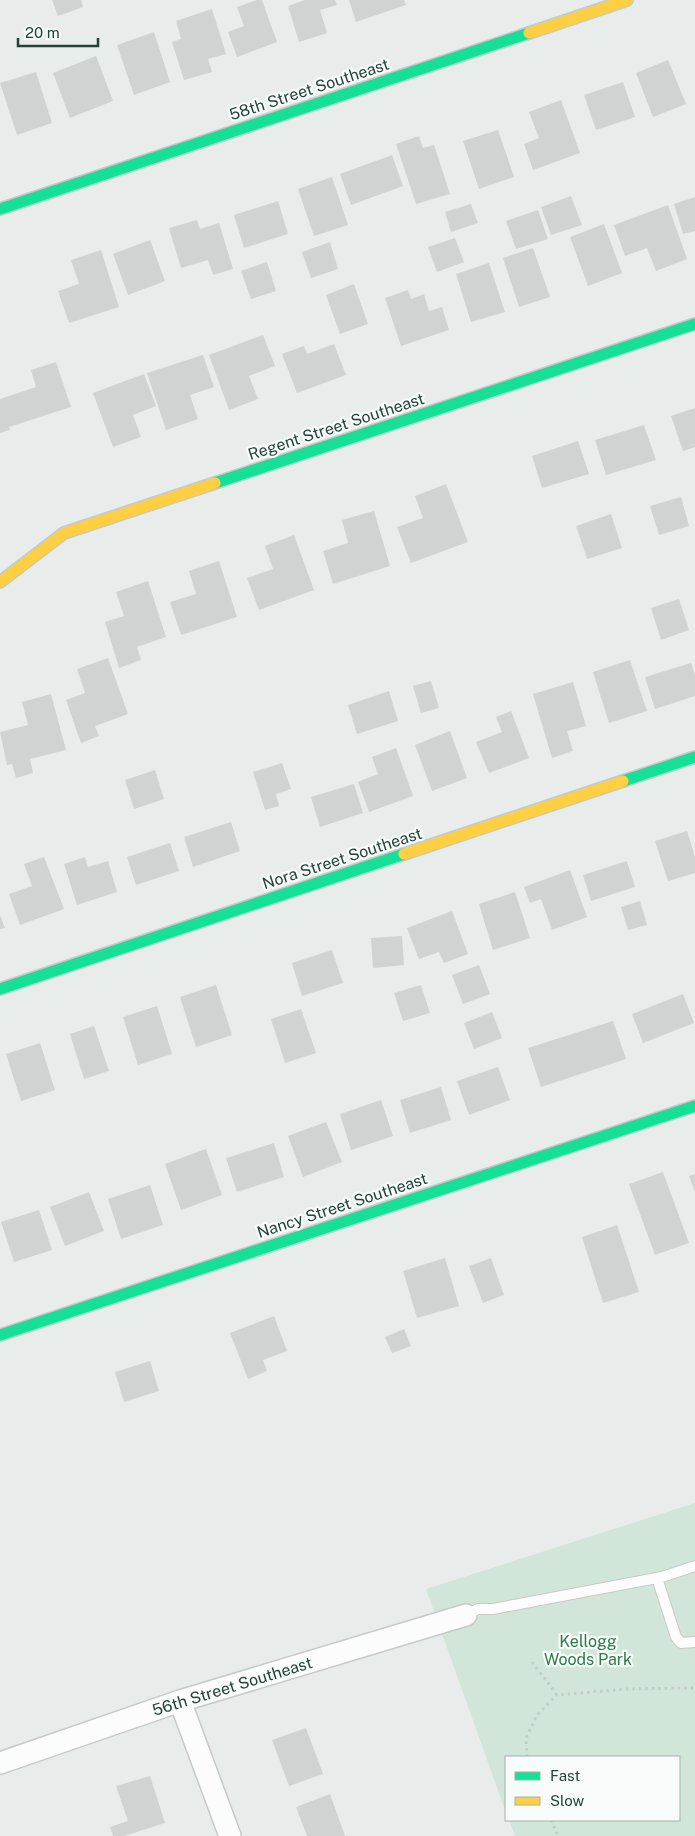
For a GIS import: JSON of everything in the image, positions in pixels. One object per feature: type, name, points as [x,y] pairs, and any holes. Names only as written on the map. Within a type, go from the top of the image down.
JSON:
[{"type":"street","name":"58th Street Southeast","points":[[0,209],[627,0]]},
{"type":"street","name":"Regent Street Southeast","points":[[0,582],[64,533],[695,324]]},
{"type":"street","name":"Nora Street Southeast","points":[[0,990],[695,757]]},
{"type":"street","name":"Nancy Street Southeast","points":[[0,1335],[695,1106]]},
{"type":"street","name":"56th Street Southeast","points":[[0,1763],[180,1701],[466,1615]]},
{"type":"street","points":[[180,1701],[230,1836]]},
{"type":"lane","points":[[466,1615],[478,1608],[493,1609],[657,1578],[695,1566]]},
{"type":"lane","points":[[657,1578],[676,1637],[681,1642],[695,1642]]},
{"type":"path","points":[[532,1662],[557,1695]]},
{"type":"path","points":[[527,1756],[526,1738],[537,1715],[557,1695],[626,1689],[695,1688]]},
{"type":"path","points":[[551,1821],[558,1836]]},
{"type":"green space","name":"Kellogg Woods Park","points":[[695,1503],[695,1836],[515,1836],[509,1821],[680,1821],[680,1756],[505,1756],[505,1810],[426,1589]]},
{"type":"building","points":[[52,0],[81,0],[83,7],[58,16]]},
{"type":"building","points":[[262,0],[277,42],[237,57],[228,32],[244,26],[237,7]]},
{"type":"building","points":[[305,0],[335,0],[337,5],[320,10],[327,33],[299,42],[288,6]]},
{"type":"building","points":[[349,0],[404,0],[406,5],[356,22]]},
{"type":"building","points":[[212,9],[226,54],[208,59],[212,72],[184,80],[172,42],[181,39],[176,21]]},
{"type":"building","points":[[154,32],[170,82],[134,95],[117,45]]},
{"type":"building","points":[[96,56],[113,101],[70,118],[53,73]]},
{"type":"building","points":[[668,60],[686,104],[653,117],[636,73]]},
{"type":"building","points":[[36,72],[52,123],[17,135],[0,83]]},
{"type":"building","points":[[623,82],[635,117],[596,130],[584,95]]},
{"type":"building","points":[[561,100],[580,153],[533,170],[524,144],[539,138],[529,112]]},
{"type":"building","points":[[498,130],[514,177],[479,189],[463,141]]},
{"type":"building","points":[[419,136],[423,148],[434,145],[450,194],[416,204],[396,144]]},
{"type":"building","points":[[392,155],[403,186],[351,205],[340,174]]},
{"type":"building","points":[[332,177],[348,225],[314,236],[298,189]]},
{"type":"building","points":[[571,196],[582,225],[551,235],[541,207]]},
{"type":"building","points":[[695,197],[695,231],[683,234],[674,204]]},
{"type":"building","points":[[278,201],[288,234],[244,248],[234,215]]},
{"type":"building","points":[[471,204],[478,223],[451,232],[445,212]]},
{"type":"building","points":[[668,205],[687,259],[656,271],[647,248],[625,256],[614,225]]},
{"type":"building","points":[[538,210],[548,239],[516,249],[506,221]]},
{"type":"building","points":[[197,220],[200,229],[219,223],[233,269],[213,275],[208,260],[181,268],[169,228]]},
{"type":"building","points":[[604,224],[622,273],[588,286],[570,237]]},
{"type":"building","points":[[455,238],[464,262],[437,272],[428,247]]},
{"type":"building","points":[[150,240],[165,281],[128,295],[113,254]]},
{"type":"building","points":[[330,242],[338,269],[311,278],[302,252]]},
{"type":"building","points":[[533,248],[550,297],[519,307],[503,258]]},
{"type":"building","points":[[101,250],[119,307],[69,323],[58,291],[79,284],[71,260]]},
{"type":"building","points":[[267,262],[276,291],[251,299],[241,271]]},
{"type":"building","points":[[489,263],[505,312],[471,322],[456,274]]},
{"type":"building","points":[[354,284],[368,324],[340,334],[326,295]]},
{"type":"building","points":[[408,290],[411,299],[424,294],[429,311],[442,307],[449,330],[401,346],[385,298]]},
{"type":"building","points":[[263,335],[275,366],[249,376],[258,399],[229,410],[209,355]]},
{"type":"building","points":[[334,344],[346,375],[297,393],[282,354],[304,346],[307,354]]},
{"type":"building","points":[[203,355],[214,387],[190,395],[198,419],[166,430],[147,373]]},
{"type":"building","points":[[56,362],[71,407],[9,427],[10,430],[0,433],[0,399],[36,387],[31,370]]},
{"type":"building","points":[[144,374],[156,406],[133,415],[141,437],[113,447],[93,393]]},
{"type":"building","points":[[695,408],[695,447],[683,451],[671,416]]},
{"type":"building","points":[[644,425],[656,460],[606,475],[595,440]]},
{"type":"building","points":[[578,441],[589,474],[542,488],[532,456]]},
{"type":"building","points":[[446,484],[468,542],[411,563],[397,527],[423,518],[415,496]]},
{"type":"building","points":[[681,497],[689,526],[659,535],[650,506]]},
{"type":"building","points":[[374,511],[390,566],[333,584],[323,551],[348,543],[342,520]]},
{"type":"building","points":[[611,514],[622,548],[587,559],[576,526]]},
{"type":"building","points":[[294,535],[314,590],[259,610],[247,578],[273,569],[265,546]]},
{"type":"building","points":[[219,561],[237,617],[181,635],[170,602],[196,594],[189,571]]},
{"type":"building","points":[[148,581],[166,637],[137,647],[141,660],[119,668],[105,622],[124,616],[116,592]]},
{"type":"building","points":[[679,599],[689,630],[661,640],[651,608]]},
{"type":"building","points":[[108,658],[128,714],[95,726],[99,736],[81,743],[66,700],[85,693],[77,669]]},
{"type":"building","points":[[630,660],[647,711],[609,723],[593,672]]},
{"type":"building","points":[[691,663],[695,676],[695,696],[655,709],[645,677]]},
{"type":"building","points":[[431,681],[439,708],[421,713],[413,686]]},
{"type":"building","points":[[573,682],[586,726],[567,731],[573,751],[552,758],[533,694]]},
{"type":"building","points":[[389,691],[398,721],[357,734],[348,705]]},
{"type":"building","points":[[51,694],[66,750],[30,759],[33,773],[16,778],[12,764],[7,765],[0,732],[28,725],[22,702]]},
{"type":"building","points":[[511,711],[529,758],[489,773],[476,742],[502,732],[496,717]]},
{"type":"building","points":[[450,731],[467,778],[432,791],[415,745]]},
{"type":"building","points":[[396,748],[413,796],[369,812],[358,782],[378,774],[372,757]]},
{"type":"building","points":[[282,763],[291,789],[276,794],[279,806],[265,810],[253,772]]},
{"type":"building","points":[[155,770],[164,799],[134,809],[125,780]]},
{"type":"building","points":[[354,784],[363,813],[320,827],[311,797]]},
{"type":"building","points":[[231,822],[240,851],[193,867],[184,837]]},
{"type":"building","points":[[687,831],[695,857],[695,873],[668,881],[655,841]]},
{"type":"building","points":[[170,843],[179,871],[136,885],[127,857]]},
{"type":"building","points":[[44,857],[64,909],[20,925],[9,894],[32,886],[24,864]]},
{"type":"building","points":[[85,857],[88,867],[108,861],[117,892],[77,905],[64,864]]},
{"type":"building","points":[[627,861],[635,887],[591,901],[583,875]]},
{"type":"building","points":[[570,870],[587,917],[552,930],[541,899],[530,903],[524,887]]},
{"type":"building","points":[[515,892],[530,938],[493,950],[479,904]]},
{"type":"building","points":[[640,901],[647,925],[628,930],[621,907]]},
{"type":"building","points":[[452,911],[468,954],[444,963],[439,952],[419,959],[407,928]]},
{"type":"building","points":[[0,915],[5,928],[0,929]]},
{"type":"building","points":[[402,936],[404,965],[373,968],[371,938]]},
{"type":"building","points":[[332,950],[343,983],[302,996],[292,963]]},
{"type":"building","points":[[479,965],[490,994],[463,1004],[452,975]]},
{"type":"building","points":[[216,985],[232,1035],[196,1047],[180,997]]},
{"type":"building","points":[[421,985],[430,1013],[403,1021],[394,993]]},
{"type":"building","points":[[683,994],[694,1023],[643,1043],[632,1014]]},
{"type":"building","points":[[157,1006],[172,1054],[138,1065],[123,1017]]},
{"type":"building","points":[[301,1009],[316,1053],[285,1063],[271,1019]]},
{"type":"building","points":[[492,1012],[502,1038],[474,1049],[464,1023]]},
{"type":"building","points":[[613,1021],[626,1059],[541,1087],[528,1048]]},
{"type":"building","points":[[94,1026],[109,1071],[84,1079],[70,1034]]},
{"type":"building","points":[[40,1043],[55,1090],[21,1101],[6,1054]]},
{"type":"building","points":[[498,1067],[510,1100],[469,1115],[457,1081]]},
{"type":"building","points":[[441,1087],[451,1120],[410,1133],[400,1100]]},
{"type":"building","points":[[381,1100],[393,1136],[351,1150],[340,1114]]},
{"type":"building","points":[[326,1122],[342,1162],[303,1177],[288,1136]]},
{"type":"building","points":[[274,1143],[284,1177],[237,1192],[226,1158]]},
{"type":"building","points":[[206,1149],[222,1195],[181,1210],[165,1164]]},
{"type":"building","points":[[663,1172],[689,1243],[655,1255],[629,1184]]},
{"type":"building","points":[[695,1174],[695,1192],[689,1176]]},
{"type":"building","points":[[150,1185],[163,1225],[121,1239],[108,1199]]},
{"type":"building","points":[[89,1192],[104,1231],[65,1246],[50,1207]]},
{"type":"building","points":[[39,1210],[52,1250],[14,1262],[1,1222]]},
{"type":"building","points":[[617,1225],[639,1292],[603,1303],[582,1237]]},
{"type":"building","points":[[445,1258],[459,1306],[417,1318],[403,1271]]},
{"type":"building","points":[[491,1258],[504,1295],[483,1303],[469,1266]]},
{"type":"building","points":[[274,1316],[287,1351],[263,1360],[267,1371],[248,1379],[230,1333]]},
{"type":"building","points":[[404,1329],[411,1346],[392,1353],[385,1337]]},
{"type":"building","points":[[150,1361],[159,1391],[124,1402],[115,1372]]},
{"type":"building","points":[[306,1728],[323,1774],[289,1786],[272,1740]]},
{"type":"building","points":[[150,1776],[165,1823],[124,1836],[113,1836],[110,1827],[128,1821],[116,1786]]},
{"type":"building","points":[[330,1794],[345,1836],[307,1836],[296,1807]]},
{"type":"traffic: fast","points":[[0,209],[529,33]]},
{"type":"traffic: fast","points":[[215,483],[695,324]]},
{"type":"traffic: fast","points":[[623,781],[695,757]]},
{"type":"traffic: fast","points":[[0,989],[404,854]]},
{"type":"traffic: fast","points":[[0,1335],[695,1106]]},
{"type":"traffic: slow","points":[[529,33],[627,0]]},
{"type":"traffic: slow","points":[[0,582],[64,533],[215,483]]},
{"type":"traffic: slow","points":[[404,854],[623,781]]}]
